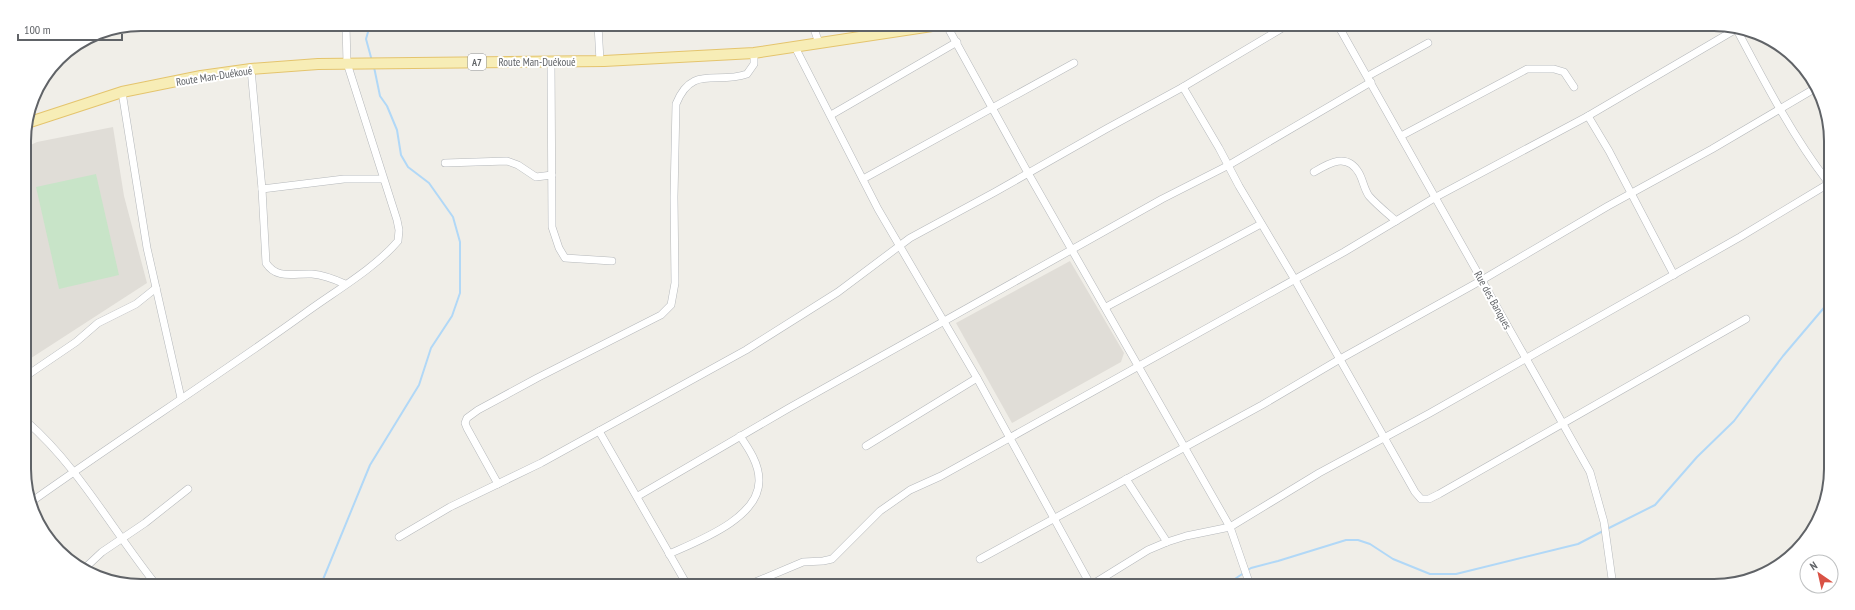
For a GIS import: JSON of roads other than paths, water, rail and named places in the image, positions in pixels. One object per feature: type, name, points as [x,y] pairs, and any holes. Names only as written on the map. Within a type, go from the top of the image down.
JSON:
[{"type":"main road","name":"Route Man-Duékoué","points":[[33,121],[122,92],[201,76],[251,69],[347,63],[600,61],[754,53],[893,31]]},
{"type":"street","points":[[35,499],[181,398],[261,346],[345,284],[398,241],[400,230],[347,63],[346,31]]},
{"type":"street","points":[[598,31],[600,61]]},
{"type":"street","points":[[815,31],[819,43]]},
{"type":"street","points":[[950,31],[1028,173],[1106,307],[1230,527],[1248,579]]},
{"type":"street","points":[[399,537],[450,507],[498,484],[599,431],[740,353],[838,292],[898,245],[1184,87],[1277,31]]},
{"type":"street","name":"Rue des Banques","points":[[1341,31],[1590,472],[1604,522],[1611,579]]},
{"type":"street","points":[[764,579],[803,562],[832,559],[880,511],[894,500],[1295,280],[1396,222],[1436,197],[1588,116],[1730,32]]},
{"type":"street","points":[[1741,34],[1781,108],[1824,177]]},
{"type":"street","points":[[831,115],[957,42]]},
{"type":"street","points":[[638,496],[740,436],[944,323],[1162,199],[1229,165],[1428,43]]},
{"type":"street","points":[[795,47],[898,245],[977,378],[1089,579]]},
{"type":"street","points":[[498,484],[467,428],[465,423],[467,418],[478,410],[537,378],[661,315],[671,305],[675,283],[674,198],[676,104],[680,93],[692,81],[747,74],[754,64],[754,53]]},
{"type":"street","points":[[552,62],[552,226],[565,258],[612,261]]},
{"type":"street","points":[[863,179],[1074,63]]},
{"type":"street","points":[[251,69],[262,189],[264,257],[268,267],[281,275],[322,275],[345,284]]},
{"type":"street","points":[[1401,136],[1527,69],[1554,69],[1564,72],[1574,87]]},
{"type":"street","points":[[1184,87],[1229,165],[1238,186],[1295,280],[1415,492],[1425,500],[1746,319]]},
{"type":"street","points":[[980,559],[1262,405],[1811,90]]},
{"type":"street","points":[[122,92],[147,248],[181,398]]},
{"type":"street","points":[[1588,116],[1609,151],[1674,274]]},
{"type":"street","points":[[1314,172],[1332,161],[1341,160],[1350,164],[1359,174],[1369,195],[1396,222]]},
{"type":"street","points":[[445,162],[507,161],[518,165],[536,177],[552,175]]},
{"type":"street","points":[[262,189],[344,179],[383,179]]},
{"type":"street","points":[[1100,579],[1148,550],[1167,542],[1186,536],[1230,527],[1319,474],[1674,274],[1824,185]]},
{"type":"street","points":[[1106,307],[1261,224]]},
{"type":"street","points":[[31,373],[76,342],[98,323],[136,304],[156,288]]},
{"type":"street","points":[[866,446],[977,378]]},
{"type":"street","points":[[31,425],[45,437],[73,472],[152,579]]},
{"type":"street","points":[[599,431],[638,496],[684,579]]},
{"type":"street","points":[[669,554],[732,521],[744,513],[755,498],[759,487],[758,470],[750,451],[740,436]]},
{"type":"street","points":[[1126,479],[1167,542]]},
{"type":"street","points":[[88,565],[121,538],[145,523],[188,489]]},
{"type":"waterway","points":[[368,31],[366,39],[372,61]]},
{"type":"waterway","points":[[323,579],[370,465],[419,385],[431,348],[452,316],[460,293],[460,242],[453,217],[429,183],[408,167],[401,155],[397,130],[387,106],[380,96],[374,67]]},
{"type":"waterway","points":[[1607,529],[1655,505],[1697,457],[1734,421],[1783,356],[1824,308]]},
{"type":"waterway","points":[[1235,579],[1251,568],[1346,540],[1358,540],[1370,544],[1393,559],[1430,574],[1456,574],[1578,544],[1603,531]]}]
